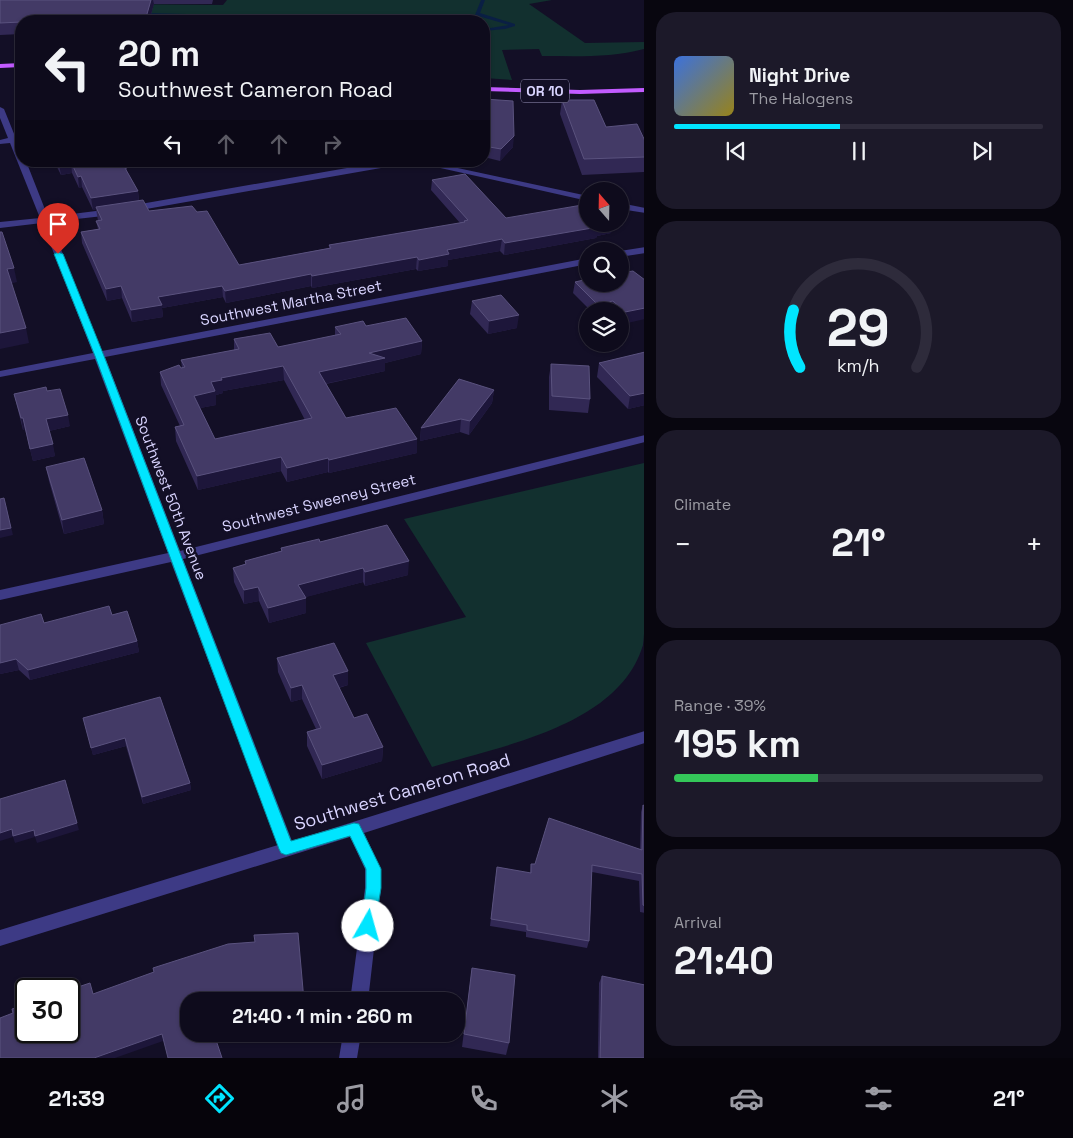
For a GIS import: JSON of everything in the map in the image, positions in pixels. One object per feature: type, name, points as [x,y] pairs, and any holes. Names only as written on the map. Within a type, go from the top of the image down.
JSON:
[{"type":"main road","points":[[0,66],[15,65]]},
{"type":"main road","name":"OR 10","points":[[490,89],[580,92],[644,90]]},
{"type":"street","name":"Southwest 50th Avenue","points":[[0,109],[15,145]]},
{"type":"street","points":[[0,142],[13,140]]},
{"type":"street","name":"Southwest 50th Avenue","points":[[23,167],[99,356],[286,849]]},
{"type":"street","points":[[0,226],[112,212],[375,167]]},
{"type":"street","points":[[441,167],[579,197]]},
{"type":"street","points":[[629,208],[644,211]]},
{"type":"street","points":[[629,252],[644,250]]},
{"type":"street","name":"Southwest Martha Street","points":[[0,374],[579,263]]},
{"type":"street","name":"Southwest Sweeney Street","points":[[0,595],[176,556],[644,438]]},
{"type":"street","name":"Southwest Cameron Road","points":[[0,938],[644,737]]},
{"type":"street","points":[[354,829],[373,869],[373,888],[360,992]]},
{"type":"street","points":[[348,1058],[351,1042]]},
{"type":"green space","points":[[227,0],[552,0],[529,4],[585,43],[644,42],[644,49],[619,54],[581,56],[542,56],[539,49],[502,50],[512,80],[490,78],[490,15],[57,15],[0,3],[223,5]]},
{"type":"green space","points":[[644,463],[644,631],[643,645],[630,673],[610,695],[584,714],[523,741],[432,767],[366,643],[466,617],[404,519]]},
{"type":"building","points":[[0,0],[151,0],[147,15],[15,15],[15,22],[0,23]]},
{"type":"building","points":[[490,99],[513,101],[514,136],[501,149],[490,147]]},
{"type":"building","points":[[562,100],[594,100],[606,127],[637,124],[644,139],[644,157],[584,159]]},
{"type":"building","points":[[73,167],[126,167],[125,168],[138,191],[91,198],[81,176],[78,177]]},
{"type":"building","points":[[465,174],[506,218],[579,206],[579,230],[505,243],[502,239],[447,250],[449,254],[419,260],[417,257],[312,276],[311,274],[225,291],[222,286],[158,297],[162,305],[131,310],[121,286],[106,289],[81,232],[100,229],[96,221],[102,220],[96,207],[143,200],[149,211],[192,206],[197,212],[207,211],[239,265],[331,248],[329,245],[468,220],[432,180]]},
{"type":"building","points":[[0,232],[2,232],[14,268],[7,269],[26,328],[0,333]]},
{"type":"building","points":[[633,271],[644,279],[644,308],[629,311],[629,302],[595,302],[585,292],[629,292],[629,272]]},
{"type":"building","points":[[501,295],[519,315],[489,321],[472,301]]},
{"type":"building","points":[[406,318],[422,341],[369,353],[385,358],[319,372],[346,418],[396,408],[417,439],[287,468],[281,457],[197,476],[175,427],[184,425],[160,372],[179,365],[181,368],[185,367],[181,360],[239,349],[234,339],[270,333],[278,347],[341,334],[335,327],[363,321],[366,326]],"holes":[[[283,366],[312,418],[215,439],[194,396],[215,391],[211,382],[222,380],[221,378]]]},
{"type":"building","points":[[644,352],[644,393],[630,396],[599,363]]},
{"type":"building","points":[[551,364],[589,366],[590,399],[552,396]]},
{"type":"building","points":[[459,379],[494,390],[470,421],[461,419],[421,428]]},
{"type":"building","points":[[46,387],[47,391],[60,389],[68,415],[46,419],[53,444],[30,449],[23,418],[21,418],[14,394]]},
{"type":"building","points":[[84,458],[102,510],[62,520],[46,467]]},
{"type":"building","points":[[4,498],[11,528],[0,530],[0,499]]},
{"type":"building","points":[[387,525],[409,561],[365,572],[363,568],[298,585],[306,598],[268,608],[258,587],[244,590],[233,568],[246,564],[245,561],[282,551],[281,548],[319,539],[320,542]]},
{"type":"building","points":[[109,606],[112,615],[127,611],[137,641],[28,670],[16,659],[0,663],[0,625],[41,614],[44,623]]},
{"type":"building","points":[[334,643],[348,671],[333,675],[354,718],[367,714],[383,747],[322,765],[307,732],[321,728],[302,685],[291,688],[277,658]]},
{"type":"building","points":[[160,697],[190,783],[142,797],[125,738],[91,748],[83,718]]},
{"type":"building","points":[[65,780],[77,823],[35,836],[34,830],[13,836],[12,829],[0,833],[0,799]]},
{"type":"building","points":[[643,805],[644,906],[642,874],[592,865],[589,941],[527,930],[527,925],[491,919],[497,867],[531,873],[531,864],[535,864],[549,818],[642,850]]},
{"type":"building","points":[[298,933],[303,992],[180,992],[180,1042],[217,1042],[222,1058],[168,1058],[162,1034],[94,1058],[0,1058],[0,1018],[13,1013],[12,1009],[15,1008],[15,1043],[80,1043],[80,986],[90,983],[93,994],[154,972],[153,968],[228,944],[255,942],[254,935]]},
{"type":"building","points":[[472,968],[515,975],[509,1043],[465,1034]]},
{"type":"building","points":[[602,976],[644,985],[644,1058],[600,1058]]},
{"type":"waterway","points":[[480,15],[477,14],[483,0]]},
{"type":"waterway","points":[[141,14],[188,15]]},
{"type":"waterway","points":[[490,18],[513,25],[490,29]]},
{"type":"route","points":[[58,254],[169,538],[286,849],[354,829],[373,869],[373,888],[368,926]]}]
